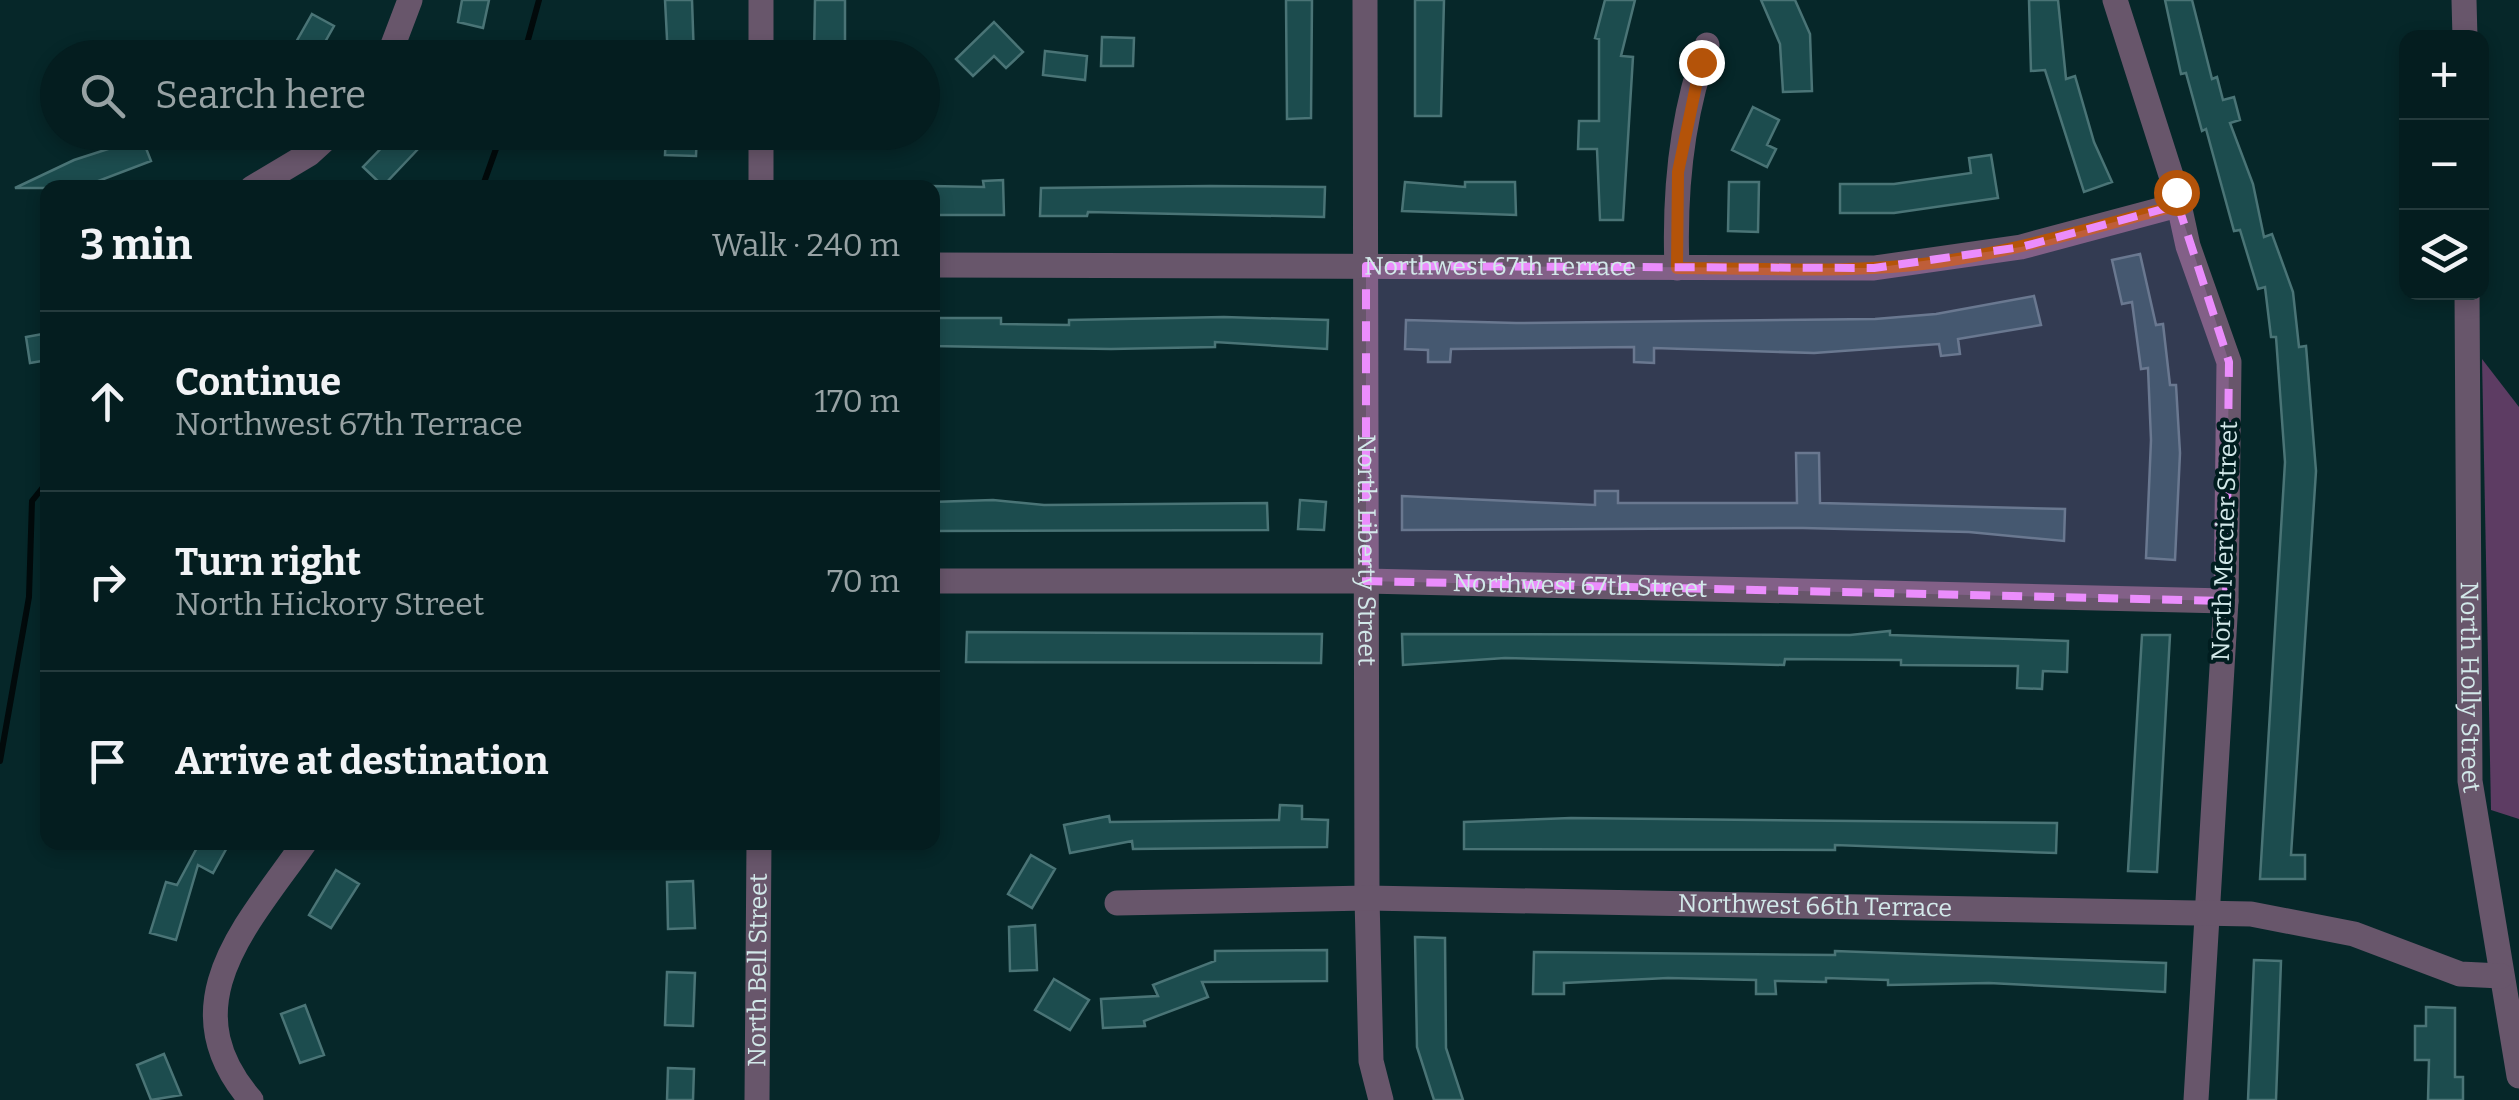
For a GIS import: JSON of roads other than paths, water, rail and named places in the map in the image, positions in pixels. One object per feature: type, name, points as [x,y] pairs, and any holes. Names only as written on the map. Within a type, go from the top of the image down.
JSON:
[{"type":"street","points":[[395,40],[410,0]]},
{"type":"street","points":[[760,0],[760,40]]},
{"type":"street","name":"North Liberty Street","points":[[1365,0],[1367,898],[1371,1061],[1381,1100]]},
{"type":"street","name":"North Mercier Street","points":[[2116,0],[2188,246],[2230,362],[2226,601],[2196,1100]]},
{"type":"street","points":[[2464,0],[2464,30]]},
{"type":"street","points":[[1677,268],[1678,172],[1687,116],[1707,45]]},
{"type":"street","points":[[265,180],[313,150]]},
{"type":"street","points":[[760,150],[760,180]]},
{"type":"street","name":"Northwest 67th Terrace","points":[[940,265],[1874,268],[1940,262],[2021,246],[2178,205]]},
{"type":"street","name":"North Holly Street","points":[[2466,300],[2470,782],[2508,990],[2519,1076]]},
{"type":"street","name":"Northwest 67th Street","points":[[940,581],[1366,581],[2226,601]]},
{"type":"street","points":[[251,1100],[234,1080],[218,1036],[219,977],[230,950],[300,850]]},
{"type":"street","name":"North Bell Street","points":[[757,1100],[759,850]]},
{"type":"street","name":"Northwest 66th Terrace","points":[[1117,903],[1367,898],[2207,913],[2287,919],[2354,934],[2508,990]]},
{"type":"waterway","points":[[528,40],[539,0]]},
{"type":"waterway","points":[[485,180],[496,150]]},
{"type":"waterway","points":[[0,761],[29,597],[32,501],[40,491]]}]
